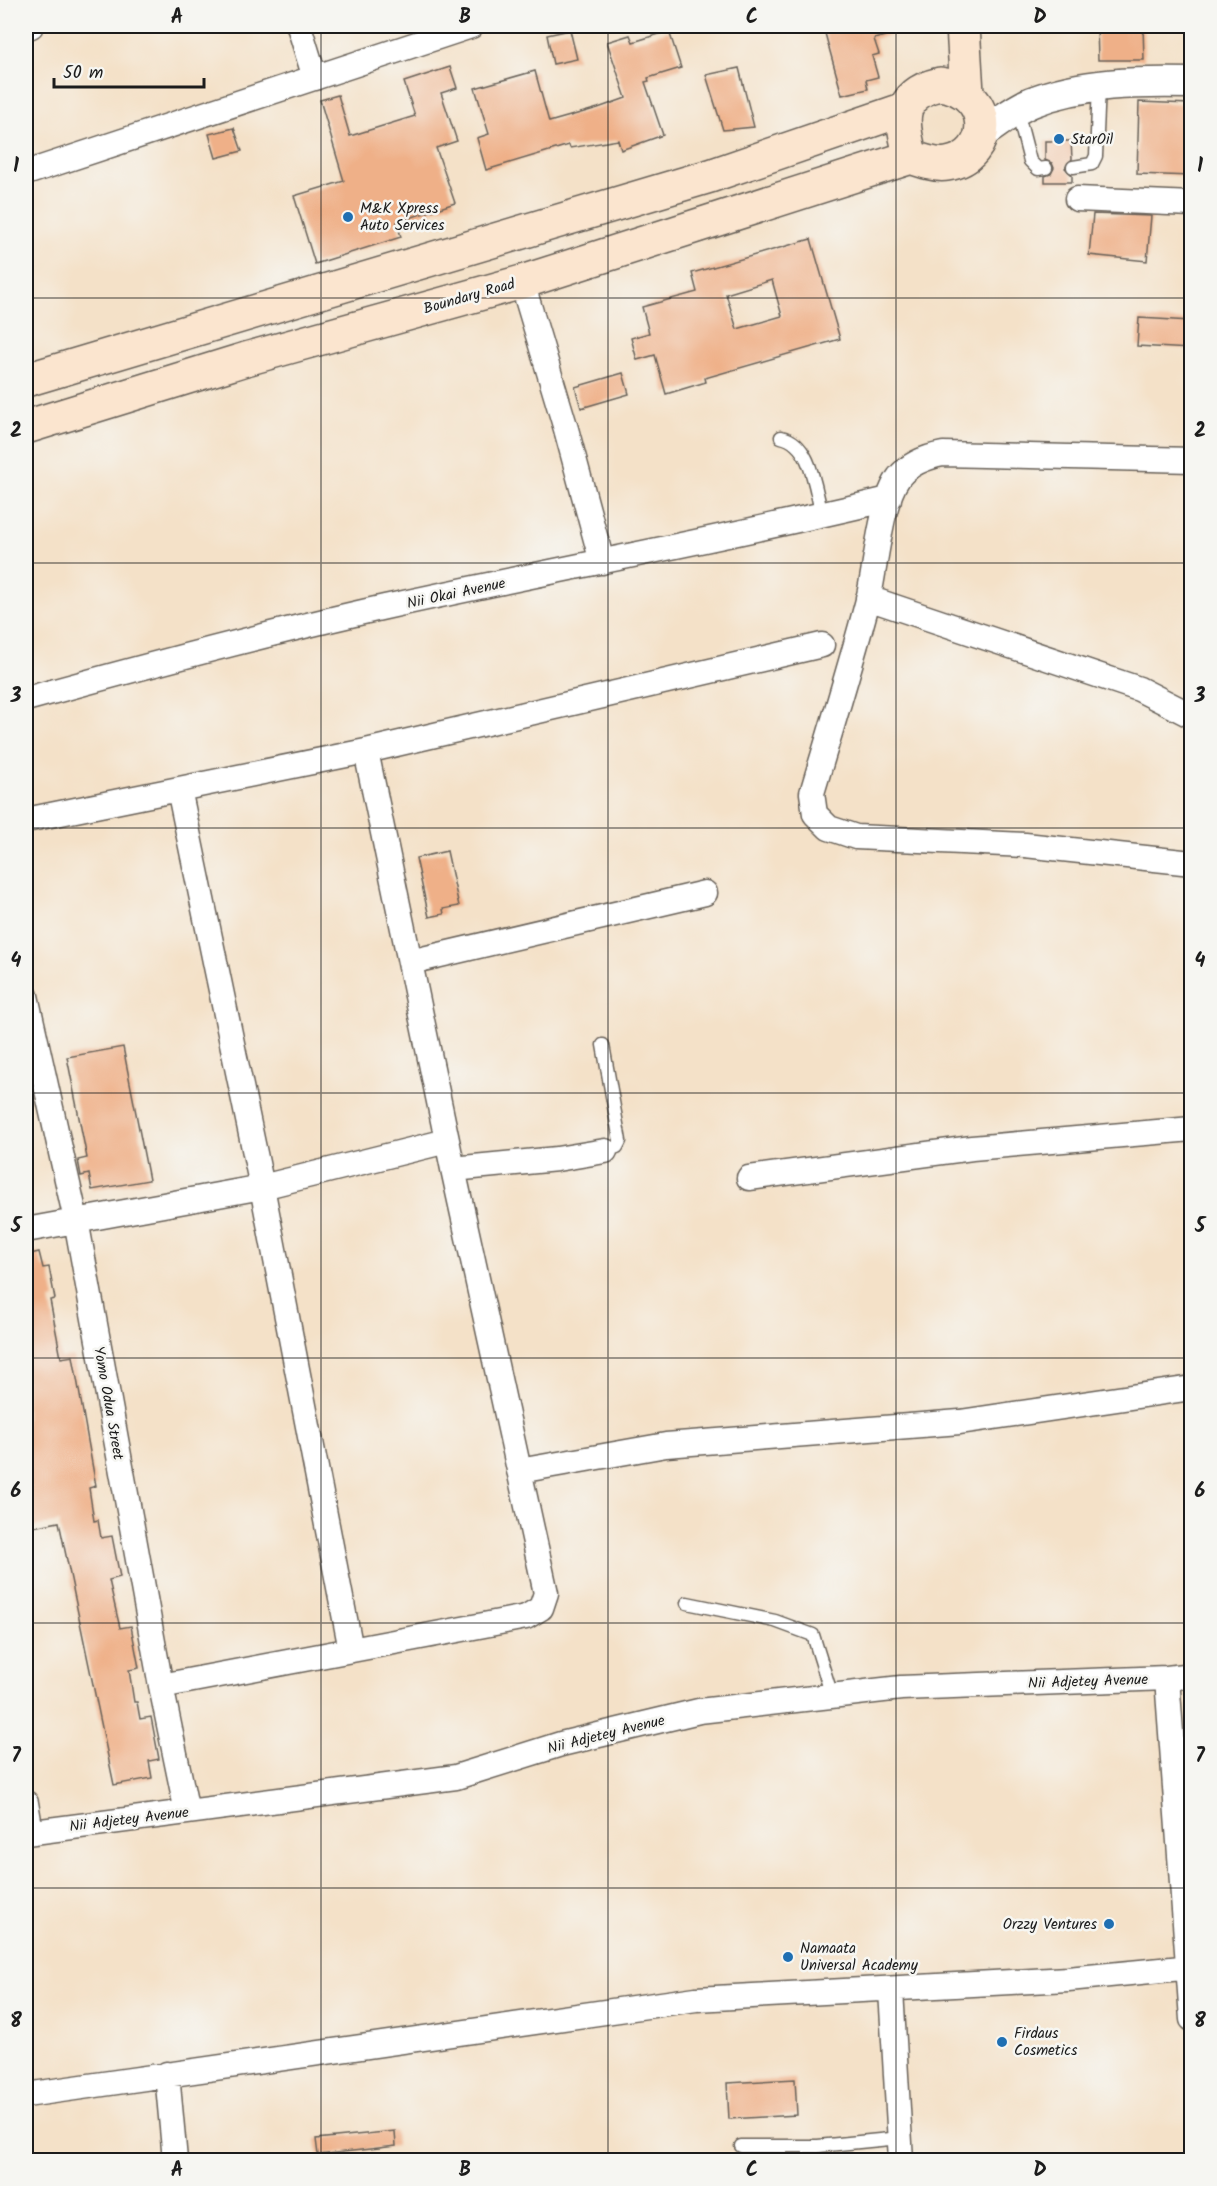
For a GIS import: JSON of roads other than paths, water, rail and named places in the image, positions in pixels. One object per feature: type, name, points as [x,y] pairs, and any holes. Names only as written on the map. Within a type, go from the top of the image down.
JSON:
[{"type":"main road","points":[[953,26],[916,98],[903,132],[911,157],[946,165],[962,160],[974,149],[981,134],[981,117],[971,97],[963,26]]},
{"type":"main road","points":[[26,380],[710,176],[916,98],[940,84],[954,86],[971,97]]},
{"type":"main road","name":"Boundary Road","points":[[26,428],[246,359],[522,282],[911,157]]},
{"type":"street","points":[[26,28],[31,26]]},
{"type":"street","points":[[299,26],[315,78]]},
{"type":"street","points":[[26,173],[471,26]]},
{"type":"street","points":[[981,134],[1024,106],[1100,86],[1136,81],[1191,83]]},
{"type":"street","points":[[971,97],[1024,106]]},
{"type":"street","points":[[1077,199],[1191,204]]},
{"type":"street","points":[[522,282],[566,429],[602,562]]},
{"type":"street","points":[[1191,459],[943,454],[925,458],[907,469],[899,477],[889,499],[868,598],[812,793],[816,814],[829,828],[856,837],[1025,845],[1191,863]]},
{"type":"street","name":"Nii Okai Avenue","points":[[26,699],[190,654],[339,618],[889,499]]},
{"type":"street","points":[[868,598],[1139,688],[1191,716]]},
{"type":"street","points":[[26,820],[366,751],[822,645]]},
{"type":"street","points":[[161,1686],[526,1617],[541,1608],[546,1593],[447,1141],[366,751]]},
{"type":"street","points":[[179,789],[262,1187],[351,1650]]},
{"type":"street","points":[[410,962],[705,894]]},
{"type":"street","name":"Yomo Odua Street","points":[[26,996],[76,1220],[161,1686],[188,1812]]},
{"type":"street","points":[[749,1178],[972,1148],[1191,1129]]},
{"type":"street","points":[[26,1230],[262,1187],[447,1141]]},
{"type":"street","points":[[453,1169],[557,1159],[605,1151]]},
{"type":"street","points":[[519,1471],[666,1445],[960,1422],[1191,1388]]},
{"type":"street","name":"Nii Adjetey Avenue","points":[[28,1832],[456,1777],[561,1744],[699,1711],[901,1688],[1167,1678],[1191,1675]]},
{"type":"street","points":[[1167,1678],[1191,2019]]},
{"type":"street","points":[[26,1803],[28,1832]]},
{"type":"street","points":[[26,2095],[696,1999],[1068,1979],[1189,1967]]},
{"type":"street","points":[[891,1990],[900,2149]]},
{"type":"street","points":[[167,2074],[175,2160]]},
{"type":"lane","points":[[1073,167],[1092,164],[1096,156],[1100,86]]},
{"type":"lane","points":[[1024,106],[1030,161],[1038,169],[1046,168]]},
{"type":"lane","points":[[781,437],[786,438],[803,452],[822,515]]},
{"type":"lane","points":[[603,1045],[620,1141],[617,1147],[605,1151]]},
{"type":"lane","points":[[687,1603],[775,1621],[813,1635],[832,1696]]},
{"type":"lane","points":[[741,2146],[900,2149]]},
{"type":"place","name":"StarOil","points":[[1059,139]]},
{"type":"place","name":"M&K Xpress Auto Services","points":[[348,217]]},
{"type":"place","name":"Orzzy Ventures","points":[[1109,1924]]},
{"type":"place","name":"Namaata Universal Academy","points":[[788,1957]]},
{"type":"place","name":"Firdaus Cosmetics","points":[[1002,2042]]}]
